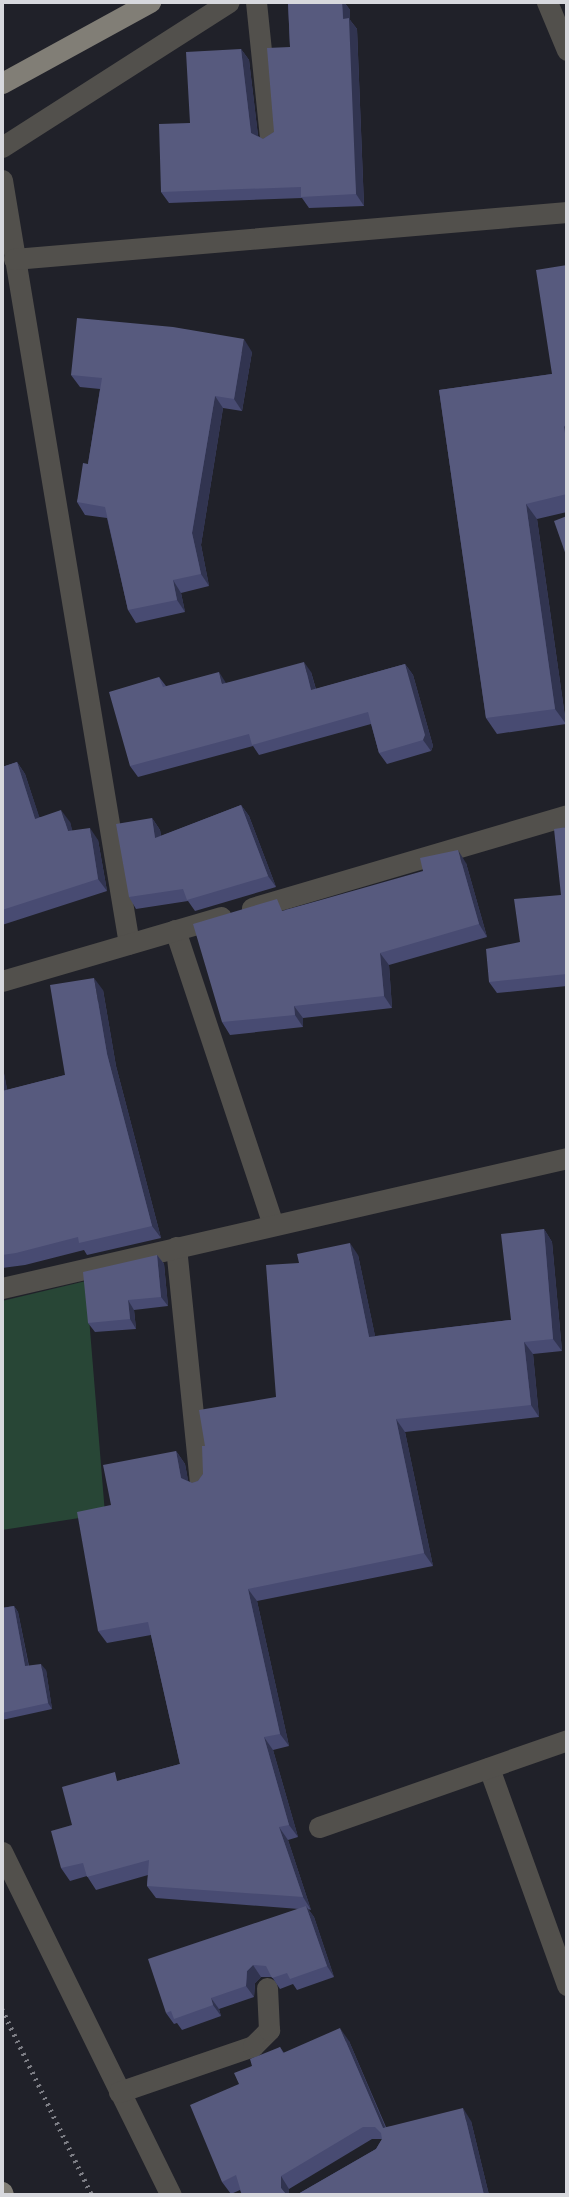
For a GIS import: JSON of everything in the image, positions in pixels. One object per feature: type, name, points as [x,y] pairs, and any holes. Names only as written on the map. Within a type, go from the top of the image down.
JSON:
[{"type":"main road","points":[[2,83],[150,2]]},
{"type":"street","points":[[2,147],[229,2]]},
{"type":"street","points":[[256,2],[270,137]]},
{"type":"street","points":[[547,2],[567,50]]},
{"type":"street","points":[[2,180],[128,944]]},
{"type":"street","points":[[14,259],[567,212]]},
{"type":"street","points":[[2,981],[567,815]]},
{"type":"street","points":[[175,930],[273,1224]]},
{"type":"street","points":[[2,1288],[567,1158]]},
{"type":"street","points":[[176,1247],[200,1482]]},
{"type":"street","points":[[319,1827],[567,1740]]},
{"type":"street","points":[[489,1768],[567,1985]]},
{"type":"street","points":[[2,1852],[171,2195]]},
{"type":"street","points":[[120,2092],[253,2046],[269,2030],[267,1988]]},
{"type":"path","points":[[2,2009],[92,2195]]},
{"type":"green space","points":[[86,1281],[105,1514],[2,1530],[2,1301]]},
{"type":"building","points":[[288,2],[342,2],[343,19],[349,18],[356,194],[301,197],[301,187],[161,192],[159,124],[190,123],[186,52],[241,49],[251,133],[263,139],[274,132],[267,48],[290,47]]},
{"type":"building","points":[[567,265],[567,425],[564,426],[567,494],[526,504],[555,709],[486,718],[439,390],[552,374],[536,270]]},
{"type":"building","points":[[77,318],[173,327],[244,339],[234,399],[215,396],[192,533],[201,574],[173,580],[177,600],[128,610],[105,507],[77,502],[83,463],[88,464],[102,378],[71,375]]},
{"type":"building","points":[[567,516],[567,558],[554,521]]},
{"type":"building","points":[[304,662],[311,690],[405,664],[425,735],[423,740],[379,753],[368,712],[252,745],[249,734],[130,766],[109,692],[159,677],[163,687],[219,672],[222,684]]},
{"type":"building","points":[[17,762],[35,819],[61,810],[68,831],[90,828],[98,879],[2,910],[2,767]]},
{"type":"building","points":[[241,805],[268,876],[187,900],[183,889],[129,897],[116,824],[152,818],[155,838]]},
{"type":"building","points":[[567,827],[567,974],[489,982],[486,949],[520,942],[514,899],[561,895],[554,829]]},
{"type":"building","points":[[458,850],[479,924],[380,953],[384,996],[294,1006],[295,1015],[222,1022],[193,924],[277,899],[282,911],[423,871],[420,858]]},
{"type":"building","points":[[94,978],[107,1054],[152,1226],[79,1243],[78,1237],[2,1255],[2,1091],[65,1075],[50,985]]},
{"type":"building","points":[[544,1229],[553,1339],[524,1342],[531,1405],[396,1419],[424,1553],[248,1589],[280,1734],[264,1737],[289,1825],[279,1827],[303,1897],[147,1886],[149,1860],[87,1877],[83,1863],[61,1868],[51,1831],[72,1825],[62,1787],[115,1772],[117,1781],[180,1764],[148,1622],[98,1631],[77,1512],[111,1505],[103,1465],[176,1451],[181,1478],[192,1483],[198,1481],[203,1474],[202,1446],[205,1446],[199,1410],[276,1397],[266,1265],[299,1263],[297,1254],[350,1243],[369,1337],[511,1320],[501,1234]]},
{"type":"building","points":[[157,1255],[161,1297],[128,1300],[130,1319],[88,1323],[83,1272]]},
{"type":"building","points":[[14,1606],[25,1666],[41,1664],[48,1703],[2,1713],[2,1608]]},
{"type":"building","points":[[306,1906],[327,1966],[290,1979],[287,1973],[272,1978],[266,1966],[253,1965],[247,1971],[246,1986],[211,1998],[213,2005],[174,2019],[171,2011],[166,2013],[148,1959]]},
{"type":"building","points":[[340,2028],[383,2128],[463,2108],[484,2195],[242,2195],[236,2175],[222,2182],[190,2105],[239,2084],[234,2073],[252,2066],[250,2059],[280,2047],[283,2053]],"holes":[[[363,2127],[375,2127],[381,2133],[382,2139],[376,2149],[298,2194],[286,2194],[281,2188],[281,2176]]]}]
